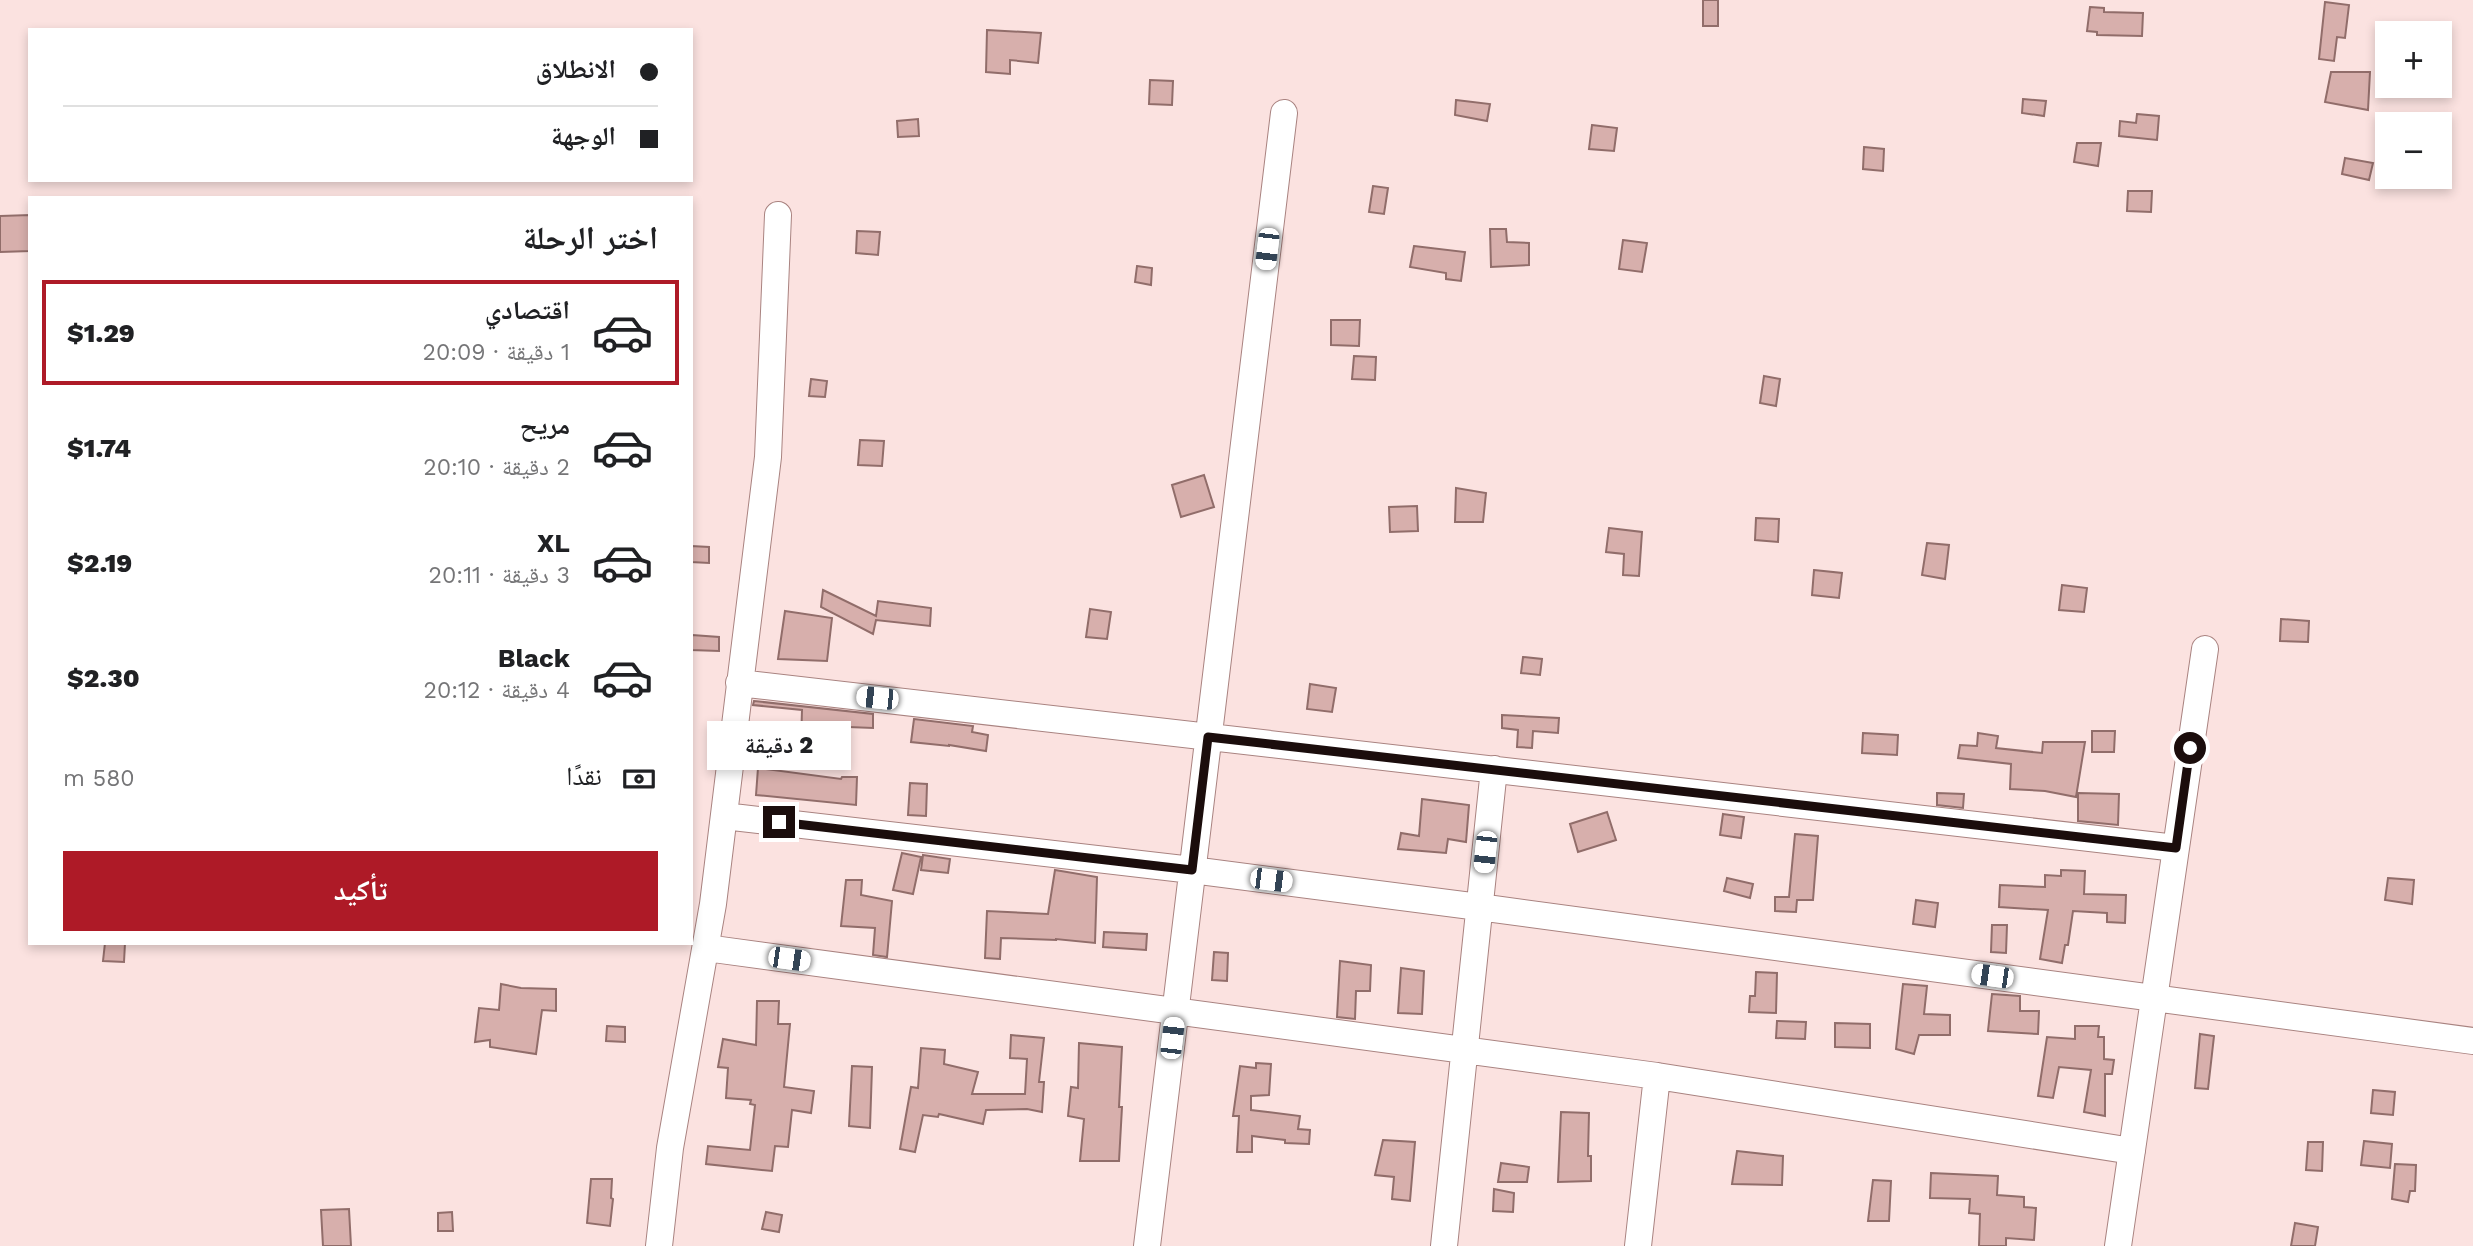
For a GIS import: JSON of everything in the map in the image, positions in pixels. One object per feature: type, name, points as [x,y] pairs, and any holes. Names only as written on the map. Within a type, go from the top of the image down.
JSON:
[{"type":"street","points":[[1147,1246],[1284,113]]},
{"type":"street","points":[[659,1246],[670,1148],[713,904],[768,457],[778,215]]},
{"type":"street","points":[[2118,1246],[2205,649]]},
{"type":"street","points":[[740,682],[2176,848]]},
{"type":"street","points":[[1444,1246],[1494,769]]},
{"type":"street","points":[[724,816],[1192,870],[2473,1041]]},
{"type":"street","points":[[706,948],[1657,1076],[2132,1151]]},
{"type":"street","points":[[1638,1246],[1657,1076]]},
{"type":"building","points":[[1703,0],[1718,0],[1718,26],[1703,26]]},
{"type":"building","points":[[2325,2],[2349,5],[2345,38],[2337,37],[2334,61],[2319,59]]},
{"type":"building","points":[[2090,7],[2104,8],[2104,12],[2143,13],[2142,36],[2097,35],[2097,32],[2087,31]]},
{"type":"building","points":[[987,30],[1041,33],[1038,63],[1010,60],[1010,74],[986,72]]},
{"type":"building","points":[[2331,72],[2370,72],[2368,110],[2325,102]]},
{"type":"building","points":[[1150,80],[1173,81],[1172,105],[1149,104]]},
{"type":"building","points":[[2023,99],[2046,101],[2044,116],[2022,113]]},
{"type":"building","points":[[1456,100],[1490,104],[1487,121],[1455,115]]},
{"type":"building","points":[[2137,114],[2159,116],[2157,140],[2119,136],[2120,121],[2136,123]]},
{"type":"building","points":[[918,119],[919,136],[898,137],[897,121]]},
{"type":"building","points":[[1592,125],[1617,128],[1614,151],[1589,149]]},
{"type":"building","points":[[2077,143],[2101,143],[2098,166],[2074,162]]},
{"type":"building","points":[[1864,147],[1884,149],[1883,171],[1863,169]]},
{"type":"building","points":[[2345,158],[2373,163],[2369,180],[2342,174]]},
{"type":"building","points":[[1373,186],[1388,188],[1384,214],[1369,212]]},
{"type":"building","points":[[2128,191],[2152,191],[2151,212],[2127,211]]},
{"type":"building","points":[[28,215],[28,251],[0,252],[0,216]]},
{"type":"building","points":[[1490,229],[1506,229],[1507,242],[1529,243],[1529,265],[1491,267]]},
{"type":"building","points":[[857,231],[880,232],[878,255],[856,253]]},
{"type":"building","points":[[1623,240],[1647,243],[1642,272],[1619,269]]},
{"type":"building","points":[[1414,246],[1465,252],[1461,281],[1446,279],[1446,273],[1410,267]]},
{"type":"building","points":[[1137,266],[1152,268],[1151,285],[1135,282]]},
{"type":"building","points":[[1331,320],[1360,320],[1359,346],[1331,345]]},
{"type":"building","points":[[1354,356],[1376,357],[1375,380],[1352,379]]},
{"type":"building","points":[[1764,376],[1780,379],[1776,406],[1760,403]]},
{"type":"building","points":[[811,379],[827,381],[825,397],[809,396]]},
{"type":"building","points":[[860,440],[884,441],[882,466],[858,465]]},
{"type":"building","points":[[1204,475],[1214,507],[1181,517],[1172,485]]},
{"type":"building","points":[[1456,488],[1486,493],[1483,522],[1455,522]]},
{"type":"building","points":[[1417,506],[1418,531],[1390,532],[1389,507]]},
{"type":"building","points":[[1756,518],[1779,519],[1778,542],[1755,540]]},
{"type":"building","points":[[1609,528],[1642,532],[1639,576],[1623,575],[1624,554],[1606,552]]},
{"type":"building","points":[[1927,543],[1949,545],[1945,579],[1922,575]]},
{"type":"building","points":[[693,546],[709,547],[709,563],[693,562]]},
{"type":"building","points":[[1814,570],[1842,573],[1839,598],[1812,595]]},
{"type":"building","points":[[2062,585],[2087,588],[2084,612],[2059,610]]},
{"type":"building","points":[[823,590],[876,616],[878,601],[931,608],[930,626],[876,620],[873,634],[821,607]]},
{"type":"building","points":[[1090,609],[1111,612],[1107,639],[1086,637]]},
{"type":"building","points":[[785,611],[832,618],[827,661],[778,659]]},
{"type":"building","points":[[2281,619],[2309,621],[2308,642],[2280,641]]},
{"type":"building","points":[[693,635],[719,637],[719,651],[693,650]]},
{"type":"building","points":[[1523,657],[1542,659],[1540,675],[1521,673]]},
{"type":"building","points":[[1310,684],[1336,688],[1332,712],[1307,709]]},
{"type":"building","points":[[754,701],[873,714],[873,728],[823,726],[824,724],[814,723],[811,744],[801,743],[802,710],[753,705]]},
{"type":"building","points":[[1502,715],[1559,718],[1558,733],[1533,731],[1532,748],[1517,747],[1518,730],[1502,728]]},
{"type":"building","points":[[914,719],[973,726],[972,732],[988,735],[986,751],[911,742]]},
{"type":"building","points":[[2092,731],[2115,731],[2114,752],[2092,752]]},
{"type":"building","points":[[1863,733],[1898,735],[1897,755],[1862,753]]},
{"type":"building","points":[[1978,733],[1998,736],[1996,748],[2042,753],[2043,742],[2085,742],[2076,797],[2045,791],[2010,789],[2011,764],[1958,758],[1960,745],[1977,746]]},
{"type":"building","points":[[758,768],[841,779],[857,777],[856,805],[756,795]]},
{"type":"building","points":[[910,783],[927,784],[926,816],[908,815]]},
{"type":"building","points":[[1937,793],[1964,794],[1963,808],[1937,805]]},
{"type":"building","points":[[2078,793],[2119,794],[2118,825],[2078,821]]},
{"type":"building","points":[[1422,799],[1469,805],[1466,842],[1448,839],[1446,853],[1398,849],[1401,833],[1419,836]]},
{"type":"building","points":[[1607,812],[1616,840],[1578,852],[1570,824]]},
{"type":"building","points":[[1723,814],[1744,817],[1741,838],[1720,835]]},
{"type":"building","points":[[1795,834],[1818,836],[1813,900],[1797,900],[1796,912],[1775,911],[1775,897],[1789,897]]},
{"type":"building","points":[[902,853],[921,857],[913,894],[893,890]]},
{"type":"building","points":[[923,855],[950,859],[948,873],[921,870]]},
{"type":"building","points":[[1055,870],[1097,877],[1095,943],[1001,938],[1000,959],[985,958],[987,911],[1048,914]]},
{"type":"building","points":[[2061,870],[2085,871],[2084,894],[2126,895],[2125,923],[2107,922],[2107,913],[2073,911],[2068,945],[2065,945],[2062,963],[2040,959],[2048,910],[1999,907],[2000,885],[2045,887],[2045,875],[2061,876]]},
{"type":"building","points":[[1727,878],[1753,884],[1750,898],[1724,891]]},
{"type":"building","points":[[2388,878],[2414,880],[2412,904],[2385,900]]},
{"type":"building","points":[[846,880],[862,880],[861,895],[892,901],[887,957],[873,955],[875,928],[841,926]]},
{"type":"building","points":[[1916,900],[1938,903],[1935,927],[1913,924]]},
{"type":"building","points":[[1992,925],[2007,925],[2006,953],[1991,952]]},
{"type":"building","points":[[1104,932],[1147,934],[1146,950],[1103,947]]},
{"type":"building","points":[[105,945],[125,945],[124,962],[103,961]]},
{"type":"building","points":[[1214,952],[1228,953],[1227,981],[1212,980]]},
{"type":"building","points":[[1340,961],[1371,965],[1370,991],[1356,991],[1355,1019],[1337,1017]]},
{"type":"building","points":[[1401,968],[1424,971],[1422,1014],[1398,1013]]},
{"type":"building","points":[[1756,972],[1777,973],[1776,1013],[1749,1012],[1750,996],[1755,996]]},
{"type":"building","points":[[501,984],[521,988],[556,989],[556,1011],[542,1010],[536,1054],[490,1047],[490,1040],[475,1042],[479,1008],[499,1010]]},
{"type":"building","points":[[1903,984],[1927,986],[1924,1014],[1950,1015],[1950,1035],[1919,1035],[1914,1054],[1896,1049]]},
{"type":"building","points":[[1992,994],[2020,996],[2020,1011],[2039,1011],[2038,1034],[1988,1031]]},
{"type":"building","points":[[757,1001],[779,1001],[778,1024],[790,1024],[784,1087],[814,1091],[811,1113],[792,1110],[788,1147],[775,1146],[772,1171],[706,1164],[708,1146],[750,1150],[755,1105],[750,1104],[751,1100],[726,1098],[728,1068],[718,1067],[723,1039],[756,1045]]},
{"type":"building","points":[[1777,1021],[1806,1022],[1805,1039],[1776,1038]]},
{"type":"building","points":[[1835,1023],[1870,1024],[1870,1048],[1835,1047]]},
{"type":"building","points":[[607,1026],[625,1027],[625,1042],[606,1041]]},
{"type":"building","points":[[2075,1026],[2099,1026],[2098,1037],[2104,1037],[2104,1059],[2114,1060],[2112,1074],[2105,1074],[2105,1116],[2084,1112],[2091,1070],[2059,1067],[2053,1098],[2038,1096],[2047,1037],[2075,1039]]},
{"type":"building","points":[[2200,1034],[2214,1036],[2208,1089],[2195,1088]]},
{"type":"building","points":[[1011,1035],[1044,1038],[1039,1082],[1044,1082],[1042,1112],[1027,1109],[986,1110],[983,1124],[939,1114],[938,1117],[923,1115],[915,1152],[900,1149],[911,1087],[918,1088],[921,1048],[945,1050],[944,1064],[978,1072],[972,1094],[1025,1094],[1027,1059],[1010,1058]]},
{"type":"building","points":[[1079,1043],[1122,1047],[1119,1161],[1080,1161],[1084,1119],[1068,1116],[1071,1087],[1078,1088]]},
{"type":"building","points":[[1256,1063],[1271,1064],[1269,1095],[1251,1096],[1251,1110],[1300,1116],[1298,1129],[1310,1130],[1309,1144],[1285,1143],[1285,1140],[1252,1136],[1252,1152],[1237,1152],[1239,1116],[1233,1116],[1240,1066],[1256,1068]]},
{"type":"building","points":[[852,1066],[872,1067],[870,1128],[849,1126]]},
{"type":"building","points":[[2373,1090],[2395,1092],[2393,1115],[2371,1113]]},
{"type":"building","points":[[1561,1112],[1589,1113],[1588,1156],[1591,1156],[1591,1181],[1558,1182]]},
{"type":"building","points":[[1383,1140],[1415,1142],[1410,1201],[1392,1199],[1394,1177],[1375,1175]]},
{"type":"building","points":[[2364,1141],[2392,1144],[2390,1168],[2361,1165]]},
{"type":"building","points":[[2308,1142],[2323,1142],[2322,1171],[2306,1170]]},
{"type":"building","points":[[1737,1151],[1783,1156],[1782,1185],[1732,1184]]},
{"type":"building","points":[[1501,1163],[1529,1167],[1527,1182],[1498,1182]]},
{"type":"building","points":[[2395,1164],[2416,1165],[2415,1191],[2410,1191],[2408,1202],[2392,1199]]},
{"type":"building","points":[[1931,1173],[1998,1176],[1997,1195],[2024,1197],[2024,1207],[2036,1208],[2034,1240],[2006,1238],[2006,1246],[1979,1246],[1980,1214],[1969,1213],[1970,1199],[1930,1198]]},
{"type":"building","points":[[591,1179],[612,1179],[610,1226],[587,1223]]},
{"type":"building","points":[[1873,1180],[1891,1181],[1889,1221],[1868,1221]]},
{"type":"building","points":[[1494,1189],[1514,1193],[1513,1212],[1493,1211]]},
{"type":"building","points":[[349,1209],[351,1246],[323,1246],[321,1210]]},
{"type":"building","points":[[452,1212],[453,1231],[438,1231],[438,1213]]},
{"type":"building","points":[[766,1212],[782,1215],[779,1232],[762,1229]]},
{"type":"building","points":[[2295,1223],[2318,1227],[2315,1246],[2291,1246]]},
{"type":"route","points":[[779,822],[1192,870],[1208,737],[2176,848],[2190,748]]}]
